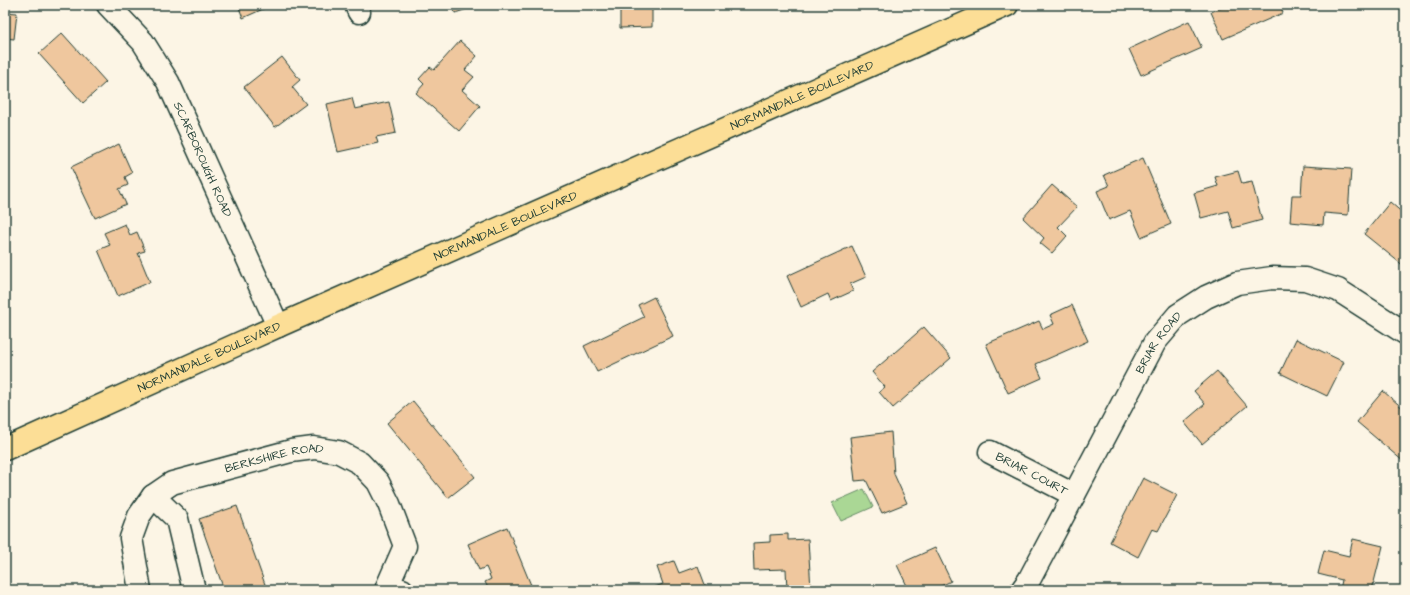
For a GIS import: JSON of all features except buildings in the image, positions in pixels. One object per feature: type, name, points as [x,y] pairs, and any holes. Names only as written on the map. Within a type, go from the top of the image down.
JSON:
[{"type":"main road","name":"NORMANDALE BOULEVARD","points":[[5,449],[278,326],[1007,5]]},
{"type":"street","name":"SCARBOROUGH ROAD","points":[[108,5],[143,42],[168,82],[278,326]]},
{"type":"street","name":"BRIAR ROAD","points":[[1022,590],[1029,580],[1155,342],[1178,315],[1206,297],[1238,283],[1272,278],[1306,279],[1338,290],[1405,333]]},
{"type":"street","name":"BERKSHIRE ROAD","points":[[140,590],[131,538],[139,516],[153,496],[172,483],[291,451],[314,448],[339,452],[360,463],[378,482],[389,504],[405,546],[394,588]]},
{"type":"street","name":"BRIAR COURT","points":[[990,452],[1074,496]]},
{"type":"street","points":[[153,496],[177,519],[194,590]]},
{"type":"green space","points":[[864,489],[873,507],[841,521],[832,503]]}]
